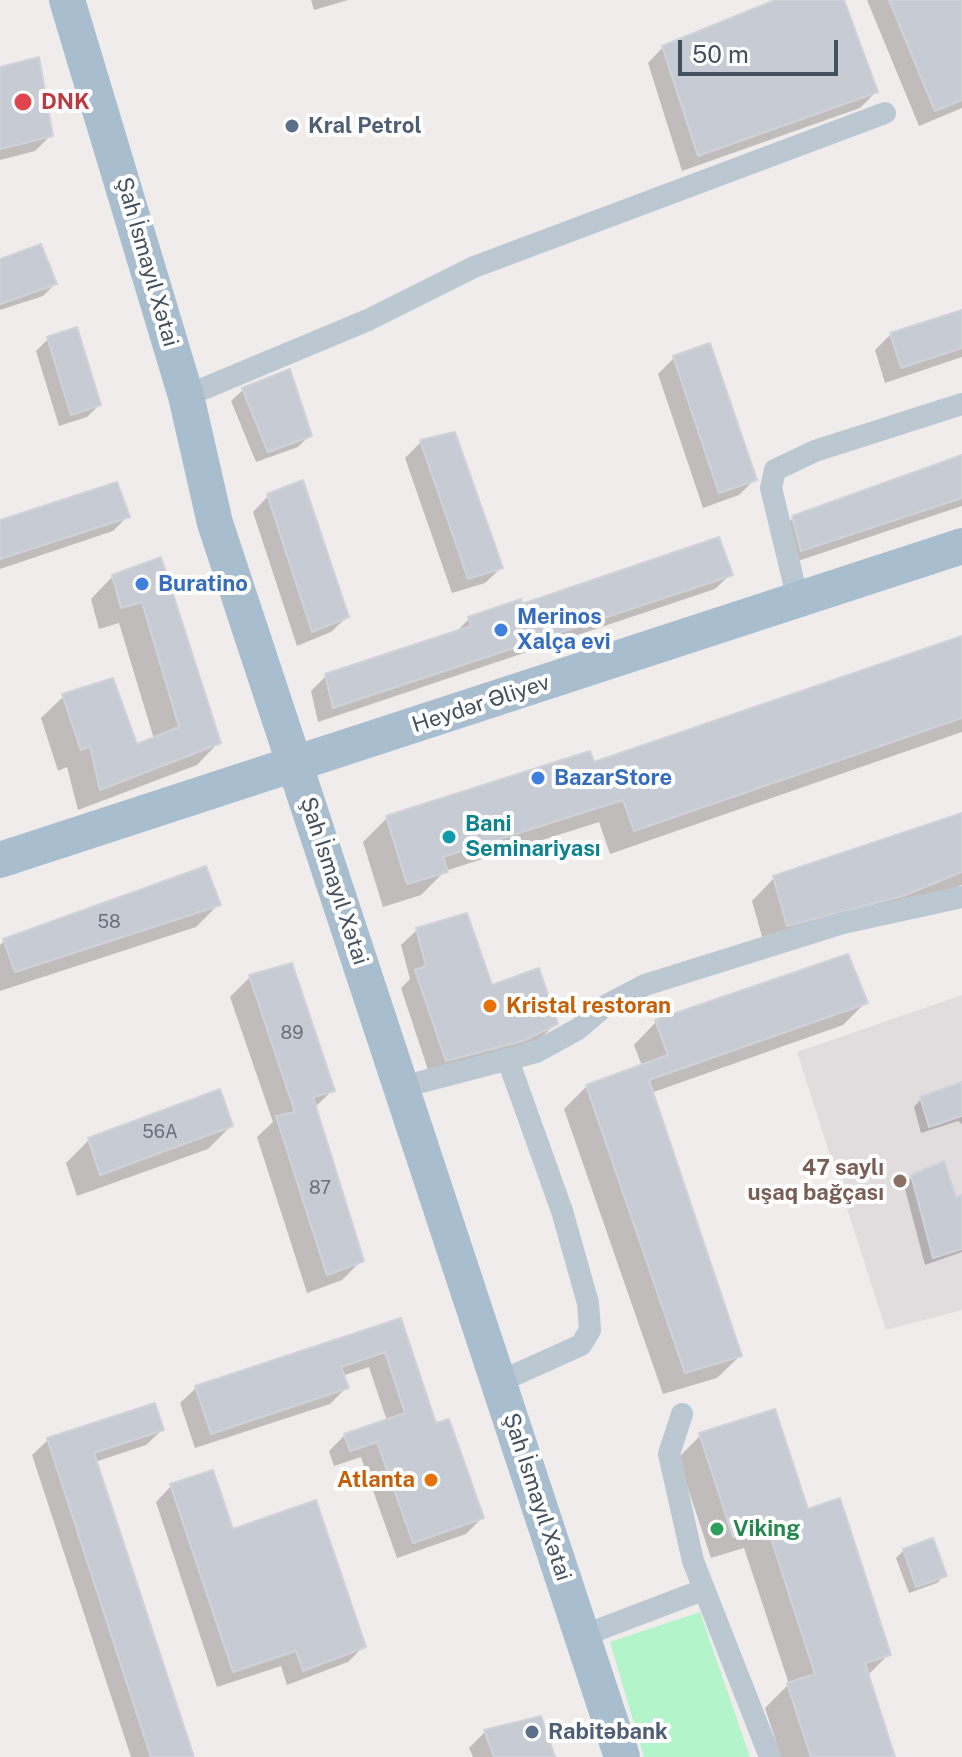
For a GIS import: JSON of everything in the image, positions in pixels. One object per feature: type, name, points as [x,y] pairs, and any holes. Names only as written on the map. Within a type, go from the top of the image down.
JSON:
[{"type":"main road","name":"Şah İsmayıl Xətai","points":[[67,0],[186,396],[215,523],[622,1757]]},
{"type":"main road","name":"Heydər Əliyev","points":[[0,860],[962,546]]},
{"type":"street","points":[[186,396],[368,320],[474,267],[885,113]]},
{"type":"street","points":[[798,600],[771,488],[775,470],[815,451],[962,404]]},
{"type":"street","points":[[402,1087],[508,1060],[550,1044],[578,1029],[605,1006],[645,985],[843,923],[962,897]]},
{"type":"street","points":[[499,1382],[581,1345],[590,1330],[588,1303],[562,1211],[508,1060]]},
{"type":"street","points":[[682,1414],[669,1454],[703,1590],[770,1757]]},
{"type":"street","points":[[582,1636],[703,1590]]},
{"type":"shaded area","name":"47 saylı uşaq bağçası","points":[[962,995],[962,1310],[886,1330],[797,1052]]},
{"type":"green space","points":[[700,1612],[750,1757],[644,1757],[610,1642]]},
{"type":"building","points":[[775,0],[844,0],[878,92],[698,156],[662,46]]},
{"type":"building","points":[[889,0],[962,0],[962,100],[935,111]]},
{"type":"building","name":"DNK","points":[[39,57],[53,136],[0,149],[0,67]]},
{"type":"building","points":[[41,244],[57,284],[0,304],[0,259]]},
{"type":"building","points":[[962,310],[962,348],[901,368],[890,333]]},
{"type":"building","points":[[77,327],[101,405],[71,415],[47,337]]},
{"type":"building","points":[[710,343],[757,480],[719,493],[673,356]]},
{"type":"building","points":[[290,369],[312,436],[268,452],[242,388]]},
{"type":"building","points":[[455,432],[503,568],[468,579],[420,440]]},
{"type":"building","points":[[962,455],[962,498],[801,551],[792,516]]},
{"type":"building","points":[[303,480],[349,617],[312,632],[267,494]]},
{"type":"building","points":[[117,482],[130,517],[0,559],[0,520]]},
{"type":"building","points":[[719,537],[733,575],[333,708],[325,674],[471,626],[468,617],[521,599],[522,604]]},
{"type":"building","points":[[161,557],[221,743],[100,790],[90,746],[81,750],[62,694],[113,678],[137,744],[179,727],[142,602],[121,608],[112,575]]},
{"type":"building","points":[[962,636],[962,718],[634,831],[623,800],[443,857],[448,872],[407,884],[386,816],[590,751],[594,762]]},
{"type":"building","points":[[962,813],[962,872],[903,896],[787,926],[773,876]]},
{"type":"building","points":[[206,866],[221,905],[15,972],[3,939]]},
{"type":"building","name":"Kristal restoran","points":[[467,913],[492,985],[539,968],[558,1024],[523,1041],[446,1061],[415,970],[426,966],[416,928]]},
{"type":"building","points":[[848,954],[868,1003],[649,1080],[742,1356],[685,1373],[586,1085],[668,1055],[655,1020]]},
{"type":"building","points":[[292,963],[335,1091],[313,1097],[364,1261],[327,1275],[276,1116],[295,1112],[249,975]]},
{"type":"building","points":[[962,1082],[962,1116],[929,1127],[920,1097]]},
{"type":"building","points":[[220,1089],[233,1126],[100,1175],[88,1138]]},
{"type":"building","points":[[944,1161],[956,1197],[962,1195],[962,1249],[933,1258],[911,1175]]},
{"type":"building","points":[[401,1318],[436,1423],[449,1419],[484,1518],[413,1543],[377,1442],[350,1451],[344,1434],[405,1413],[385,1352],[341,1367],[349,1388],[211,1434],[195,1386]]},
{"type":"building","points":[[155,1403],[164,1430],[94,1453],[194,1757],[151,1757],[47,1438]]},
{"type":"building","points":[[775,1409],[808,1509],[840,1498],[891,1655],[865,1663],[895,1757],[811,1757],[787,1683],[815,1674],[767,1526],[733,1537],[699,1433]]},
{"type":"building","points":[[213,1470],[233,1529],[316,1500],[366,1647],[303,1671],[296,1651],[233,1672],[170,1484]]},
{"type":"building","points":[[933,1538],[947,1576],[916,1587],[903,1549]]},
{"type":"building","points":[[541,1716],[555,1757],[494,1757],[484,1730]]},
{"type":"place","name":"DNK","points":[[23,102]]},
{"type":"place","name":"Kral Petrol","points":[[292,126]]},
{"type":"place","name":"Buratino","points":[[142,584]]},
{"type":"place","name":"Merinos Xalça evi","points":[[501,630]]},
{"type":"place","name":"BazarStore","points":[[538,778]]},
{"type":"place","name":"Bani Seminariyası","points":[[449,837]]},
{"type":"place","name":"Kristal restoran","points":[[490,1006]]},
{"type":"place","name":"47 saylı uşaq bağçası","points":[[900,1181]]},
{"type":"place","name":"Atlanta","points":[[431,1480]]},
{"type":"place","name":"Viking","points":[[717,1529]]},
{"type":"place","name":"Rabitəbank","points":[[532,1732]]}]
